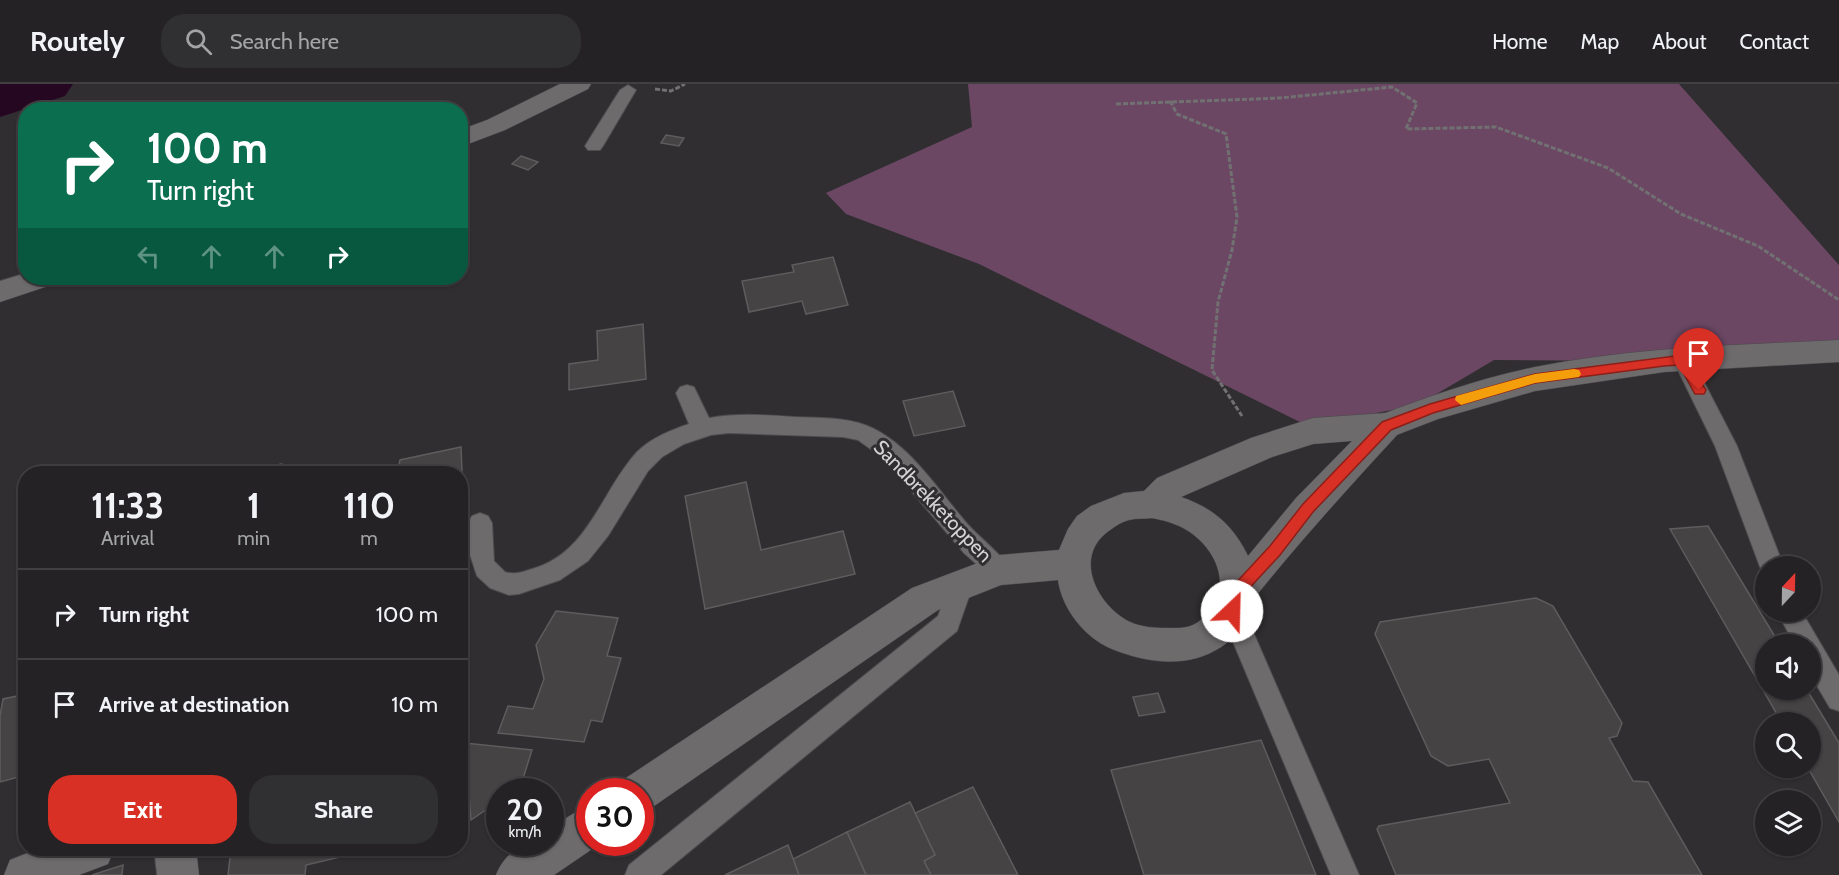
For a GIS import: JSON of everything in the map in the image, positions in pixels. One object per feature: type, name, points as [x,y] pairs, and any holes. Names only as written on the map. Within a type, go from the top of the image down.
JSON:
[{"type":"street","points":[[468,136],[496,125],[579,84]]},
{"type":"street","points":[[0,292],[20,285]]},
{"type":"street","points":[[1152,504],[1169,488],[1262,447],[1313,431],[1386,426],[1430,409],[1535,379],[1683,360],[1839,351]]},
{"type":"street","points":[[1235,601],[1236,571],[1228,551],[1214,533],[1196,518],[1174,509],[1152,504],[1122,507],[1097,518],[1079,538],[1072,564],[1077,591],[1094,617],[1121,636],[1153,646],[1186,645],[1214,632],[1235,601],[1308,508],[1386,426]]},
{"type":"street","name":"Sandbrekketoppen","points":[[654,783],[925,599],[999,570],[1072,564]]},
{"type":"street","points":[[518,875],[576,836]]},
{"type":"street","points":[[25,875],[75,856]]},
{"type":"street","points":[[177,856],[178,875]]},
{"type":"lane","points":[[594,146],[628,90]]},
{"type":"lane","points":[[1683,360],[1726,446],[1768,556]]},
{"type":"lane","points":[[687,393],[702,428]]},
{"type":"lane","name":"Sandbrekketoppen","points":[[480,523],[480,562],[489,576],[501,583],[512,584],[550,575],[575,561],[591,543],[631,477],[647,456],[681,435],[702,428],[737,422],[834,428],[868,434],[895,457],[974,548],[999,570]]},
{"type":"lane","points":[[639,875],[948,623],[960,585]]},
{"type":"lane","points":[[1235,601],[1345,875]]},
{"type":"lane","points":[[1821,669],[1839,699]]},
{"type":"path","points":[[648,86],[665,93],[685,84]]},
{"type":"path","points":[[1116,104],[1280,98],[1392,87],[1417,103],[1407,129],[1496,127],[1608,168],[1681,214],[1758,246],[1839,300]]},
{"type":"path","points":[[1170,101],[1177,114],[1226,134],[1237,217],[1232,250],[1218,302],[1212,370],[1248,425]]},
{"type":"shaded area","points":[[968,84],[1679,84],[1839,265],[1839,362],[1494,360],[1418,405],[1308,426],[979,264],[846,214],[826,193],[972,127]]},
{"type":"building","points":[[666,135],[684,138],[679,146],[661,143]]},
{"type":"building","points":[[521,156],[538,162],[528,170],[512,164]]},
{"type":"building","points":[[833,257],[848,305],[806,314],[802,301],[749,312],[742,281],[794,272],[792,265]]},
{"type":"building","points":[[643,324],[646,379],[569,390],[569,364],[598,360],[597,331]]},
{"type":"building","points":[[953,391],[965,426],[914,436],[903,401]]},
{"type":"building","points":[[461,447],[462,466],[394,466],[399,465],[400,460]]},
{"type":"building","points":[[746,482],[761,550],[843,531],[855,574],[705,609],[685,496]]},
{"type":"building","points":[[1708,526],[1755,604],[1755,622],[1766,622],[1773,634],[1755,634],[1755,676],[1670,529]]},
{"type":"building","points":[[1536,598],[1553,606],[1622,723],[1617,736],[1609,738],[1633,781],[1648,782],[1702,875],[1396,875],[1377,829],[1379,826],[1510,803],[1489,759],[1448,766],[1431,756],[1375,634],[1380,622]]},
{"type":"building","points":[[556,611],[618,618],[607,656],[621,658],[602,722],[591,720],[584,742],[498,733],[508,706],[533,709],[544,679],[536,645]]},
{"type":"building","points":[[18,691],[18,777],[0,782],[0,716],[3,699],[17,696]]},
{"type":"building","points":[[1158,693],[1165,712],[1139,716],[1133,697]]},
{"type":"building","points":[[1769,700],[1813,700],[1820,712],[1776,712]]},
{"type":"building","points":[[1821,713],[1839,743],[1839,822],[1814,778],[1821,778]]},
{"type":"building","points":[[1261,740],[1316,875],[1144,875],[1111,770]]},
{"type":"building","points":[[468,743],[532,750],[523,778],[486,778],[486,810],[471,820]]},
{"type":"building","points":[[973,787],[1018,875],[931,875],[924,861],[935,855],[915,813]]},
{"type":"building","points":[[910,802],[935,855],[924,861],[931,875],[866,875],[847,832]]},
{"type":"building","points":[[847,832],[866,875],[799,875],[793,859]]},
{"type":"building","points":[[788,845],[799,875],[725,875]]},
{"type":"building","points":[[230,856],[345,856],[306,865],[305,875],[228,875]]},
{"type":"building","points":[[123,865],[122,875],[92,875]]},
{"type":"waterway","points":[[0,100],[45,84]]},
{"type":"slow traffic","points":[[1461,400],[1535,379],[1574,374]]},
{"type":"route","points":[[1232,611],[1238,591],[1275,550],[1308,508],[1386,426],[1430,409],[1535,379],[1664,361],[1683,360],[1699,390]]}]
